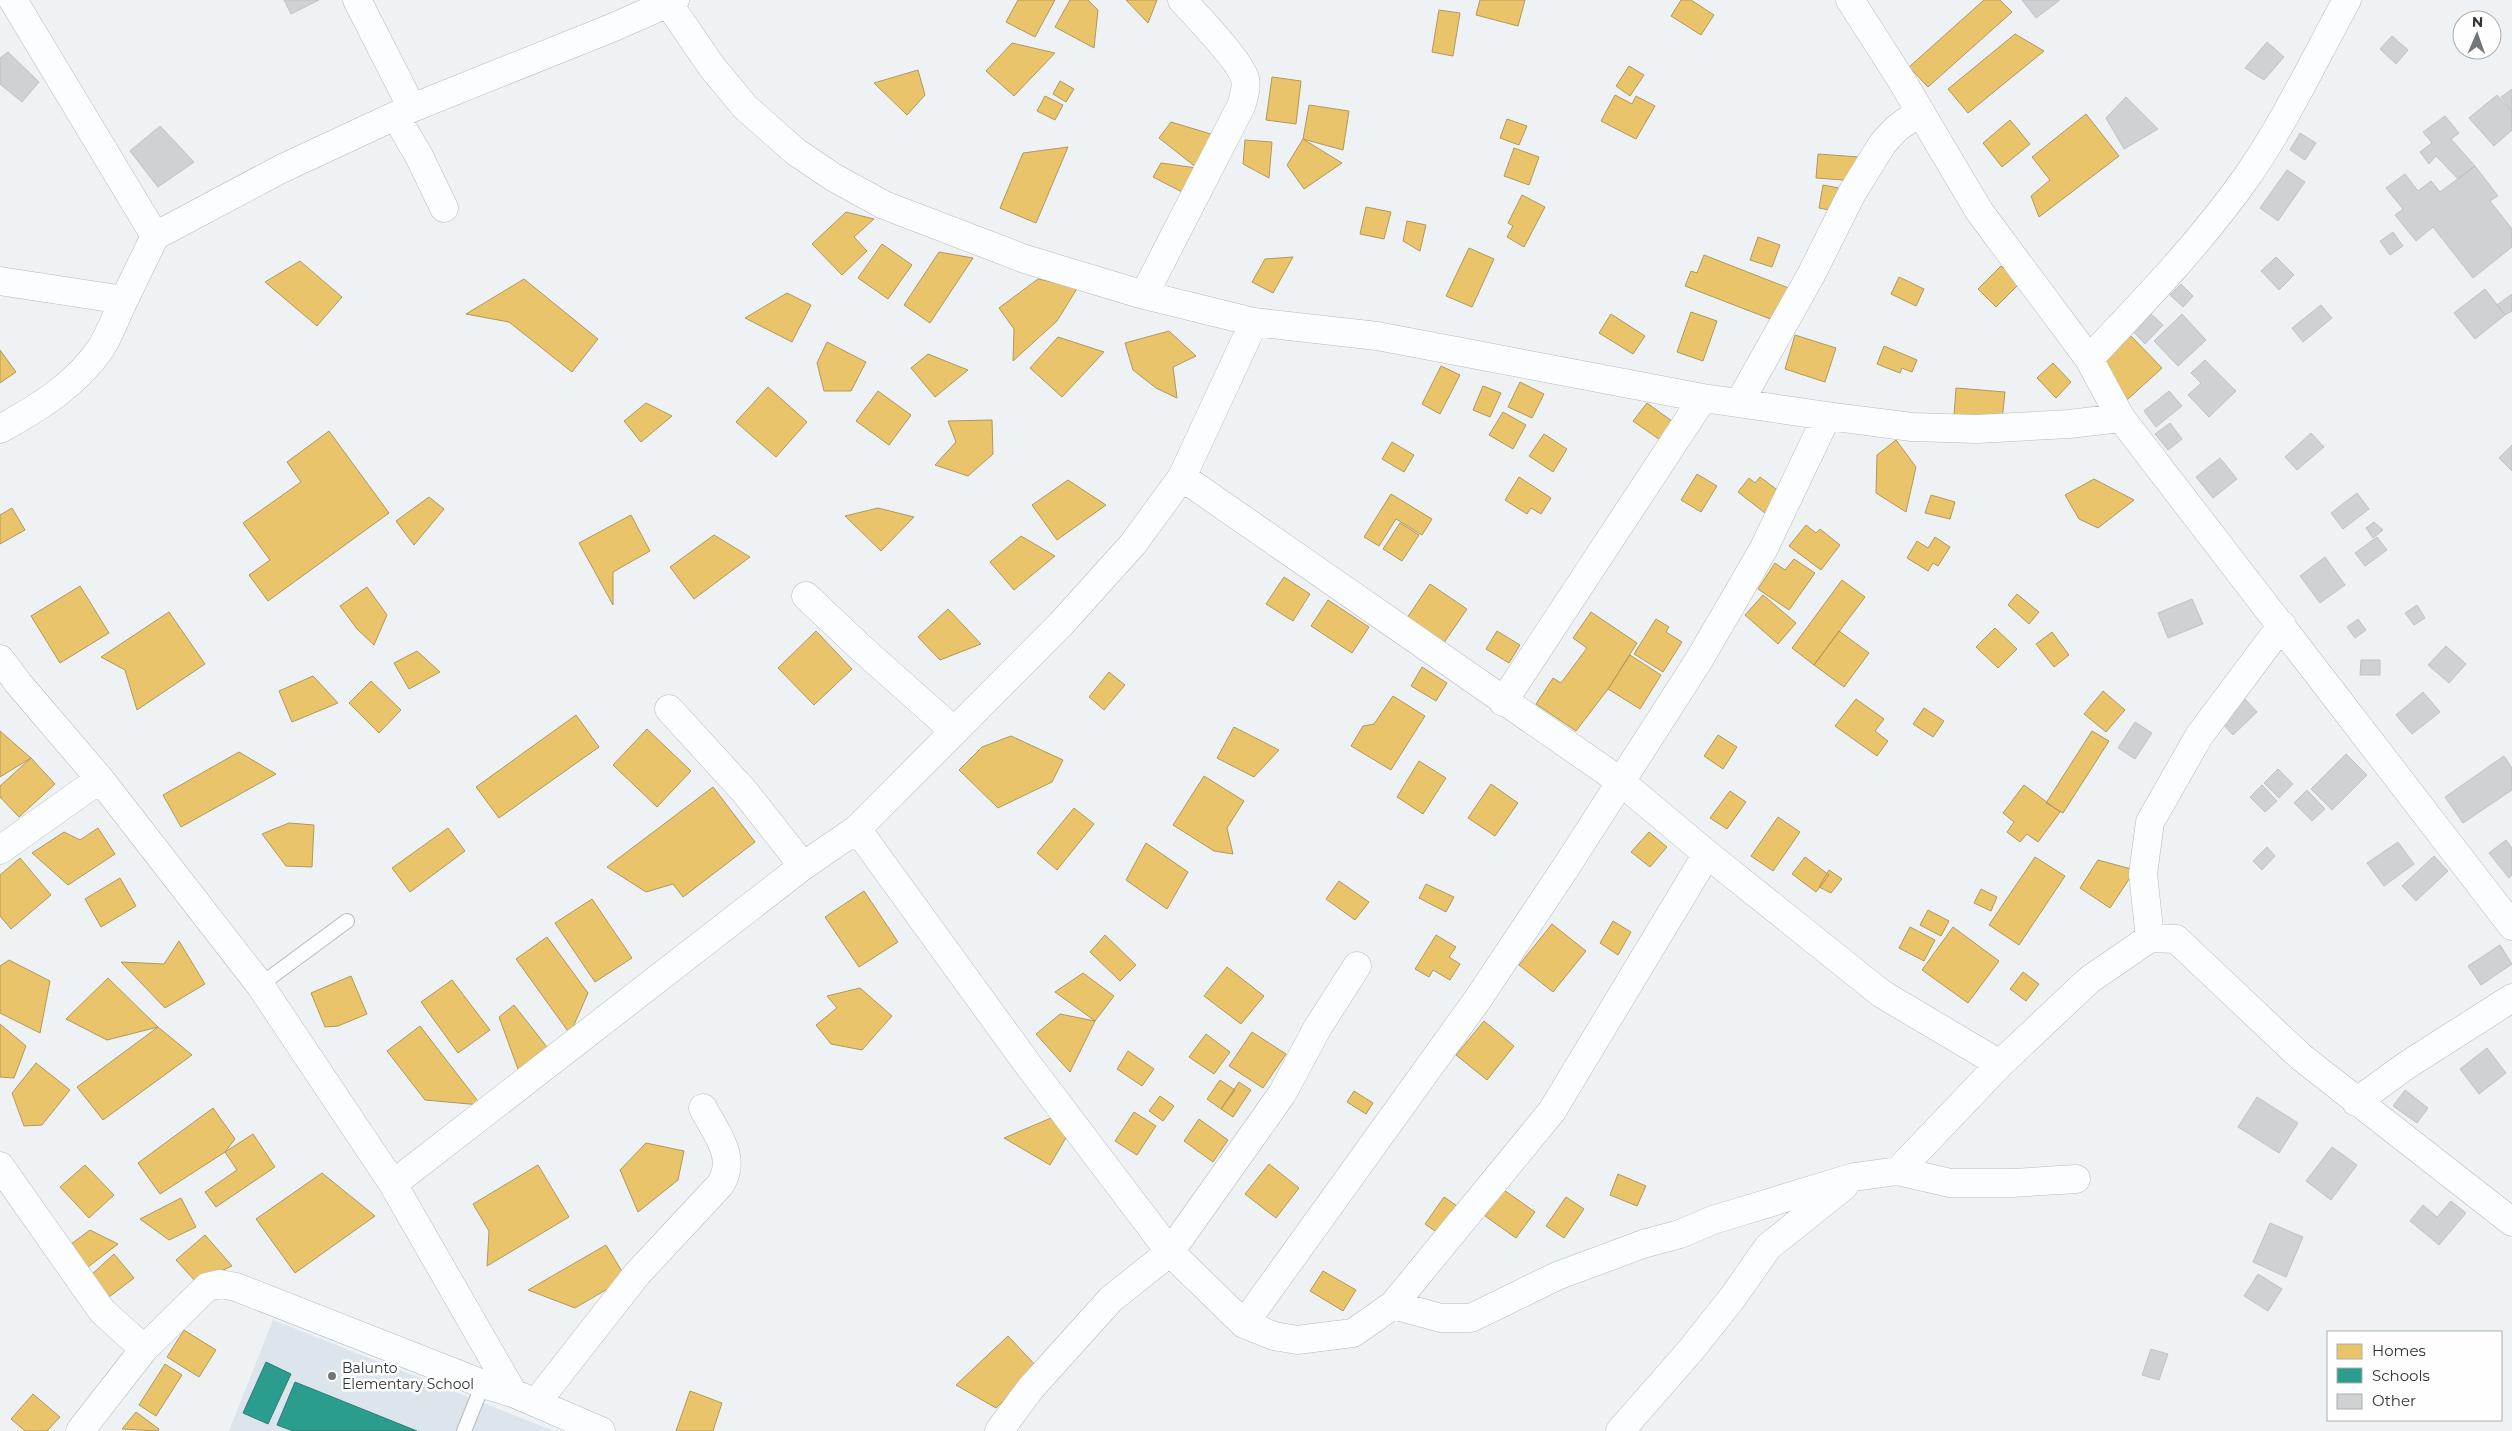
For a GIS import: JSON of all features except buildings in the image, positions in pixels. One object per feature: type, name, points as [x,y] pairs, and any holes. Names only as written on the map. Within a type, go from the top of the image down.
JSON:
[{"type":"street","points":[[13,0],[155,236]]},
{"type":"street","points":[[357,0],[404,112],[419,156],[444,208]]},
{"type":"street","points":[[1144,295],[1241,106],[1245,93],[1242,72],[1196,14],[1182,0]]},
{"type":"street","points":[[1850,0],[1979,211],[2089,358],[2120,418],[2282,625],[2512,926]]},
{"type":"street","points":[[2089,358],[2158,285],[2224,207],[2246,177],[2279,128],[2347,0]]},
{"type":"street","points":[[0,430],[42,405],[79,375],[101,348],[155,236],[281,169],[404,112],[614,27],[669,1],[712,67],[745,107],[796,152],[833,177],[884,204],[1025,259],[1144,295],[1254,322],[1377,336],[1703,398],[1827,416],[1912,426],[1977,429],[2069,424],[2120,418]]},
{"type":"street","points":[[1739,403],[1811,275],[1857,185],[1883,143],[1897,128],[1920,112]]},
{"type":"street","points":[[0,281],[124,300]]},
{"type":"street","points":[[393,1184],[804,866],[857,829],[953,730],[1061,624],[1133,544],[1182,477],[1254,322]]},
{"type":"street","points":[[1503,702],[1703,398]]},
{"type":"street","points":[[1244,1324],[1472,1007],[1699,660],[1763,550],[1827,416]]},
{"type":"street","points":[[1182,477],[1503,702],[1620,781],[1707,854],[1882,994],[2000,1064]]},
{"type":"street","points":[[806,596],[953,730]]},
{"type":"street","points":[[2150,938],[2143,874],[2150,822],[2199,736],[2282,625]]},
{"type":"street","points":[[0,659],[9,690],[100,778],[260,985],[393,1184],[525,1398]]},
{"type":"street","points":[[669,709],[744,790],[804,866]]},
{"type":"street","points":[[0,850],[100,778]]},
{"type":"street","points":[[857,829],[1026,1062],[1170,1252],[1244,1324],[1274,1336],[1297,1340],[1326,1338],[1353,1333],[1393,1305],[1552,1111],[1707,854]]},
{"type":"street","points":[[1898,1171],[2000,1064],[2089,980],[2150,938],[2176,938],[2301,1057],[2356,1102],[2512,1222]]},
{"type":"street","points":[[999,1431],[1030,1389],[1111,1300],[1170,1252],[1282,1094],[1318,1027],[1357,966]]},
{"type":"street","points":[[2356,1102],[2407,1064],[2512,998]]},
{"type":"street","points":[[525,1398],[720,1185],[727,1174],[728,1162],[725,1151],[703,1108]]},
{"type":"street","points":[[0,1166],[102,1311],[144,1349]]},
{"type":"street","points":[[1393,1305],[1441,1318],[1471,1318],[1557,1276],[1643,1244],[1680,1234],[1713,1220],[1854,1177],[1898,1171],[1950,1183],[2014,1183],[2076,1179]]},
{"type":"street","points":[[1620,1431],[1703,1335],[1768,1247],[1854,1177]]},
{"type":"street","points":[[80,1431],[144,1349],[207,1287],[220,1284],[236,1287],[483,1384],[525,1398],[601,1431]]},
{"type":"lane","points":[[260,985],[347,921]]},
{"type":"lane","points":[[464,1431],[483,1384]]},
{"type":"shaded area","name":"Balunto Elementary School","points":[[273,1320],[554,1431],[229,1431]]},
{"type":"place","name":"Balunto Elementary School","points":[[332,1376]]}]
